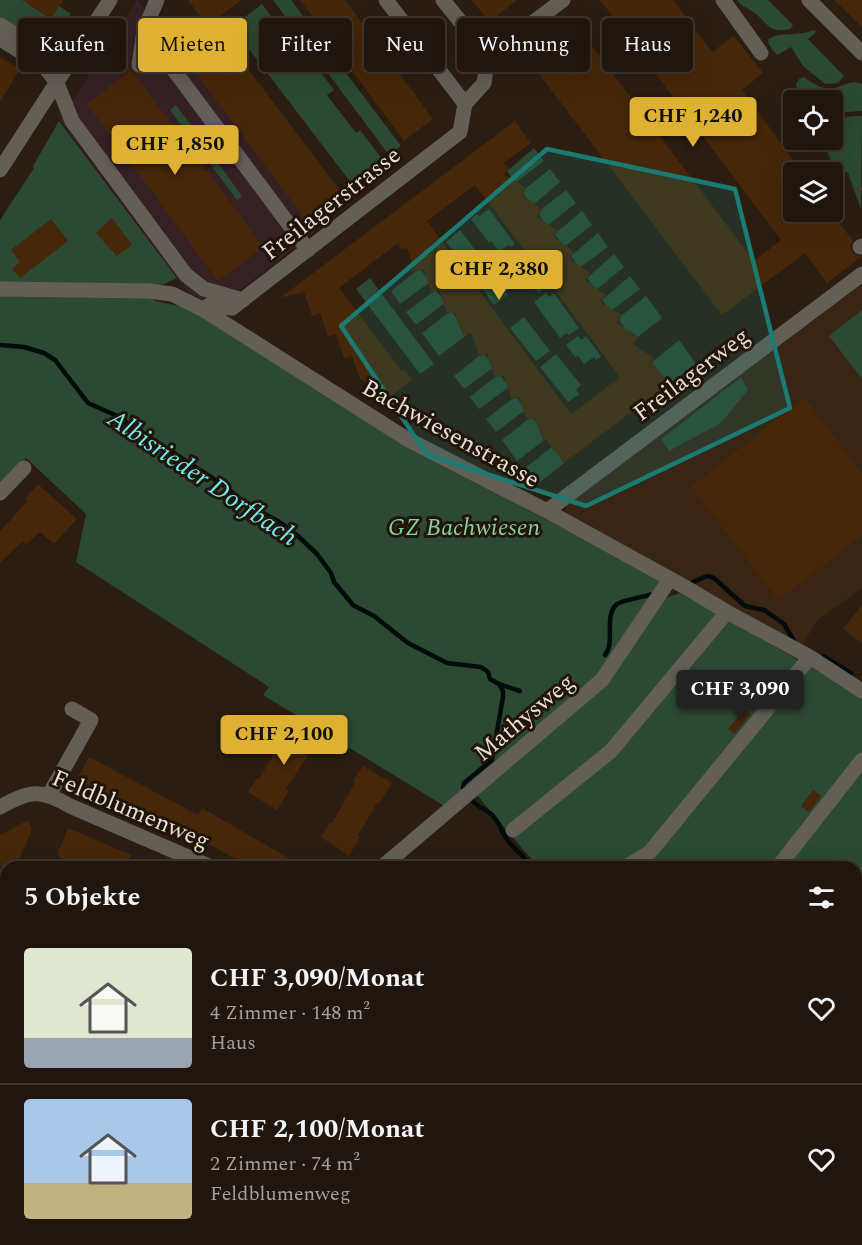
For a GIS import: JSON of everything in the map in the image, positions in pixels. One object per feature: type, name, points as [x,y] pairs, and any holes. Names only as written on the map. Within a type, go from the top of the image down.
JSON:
[{"type":"street","points":[[99,18],[110,0]]},
{"type":"street","points":[[149,18],[157,0]]},
{"type":"street","points":[[386,0],[465,104]]},
{"type":"street","points":[[443,0],[457,18]]},
{"type":"street","points":[[539,18],[563,0]]},
{"type":"street","points":[[723,0],[761,53]]},
{"type":"street","points":[[809,0],[862,52]]},
{"type":"street","points":[[0,25],[18,36]]},
{"type":"street","points":[[0,39],[43,65],[57,82],[72,121],[186,275],[204,289],[243,300]]},
{"type":"street","points":[[0,170],[64,72]]},
{"type":"street","points":[[175,72],[308,250]]},
{"type":"street","name":"Freilagerstrasse","points":[[202,309],[210,305],[232,308],[460,132],[465,104],[484,83],[486,72]]},
{"type":"street","name":"Freilagerweg","points":[[547,511],[862,274]]},
{"type":"street","name":"Bachwiesenstrasse","points":[[0,289],[149,291],[172,294],[202,309],[407,439],[547,511],[670,579],[810,657],[862,691]]},
{"type":"street","points":[[0,493],[24,468]]},
{"type":"street","name":"Mathysweg","points":[[388,861],[602,680],[670,579]]},
{"type":"street","points":[[513,830],[611,751],[727,612]]},
{"type":"street","points":[[636,861],[650,852],[810,657]]},
{"type":"street","points":[[49,795],[91,720],[72,709]]},
{"type":"street","points":[[783,861],[862,760]]},
{"type":"street","name":"Feldblumenweg","points":[[0,807],[15,798],[37,792],[49,795],[197,861]]},
{"type":"highlighted area","points":[[547,149],[735,189],[790,408],[586,506],[427,455],[341,326]]},
{"type":"shaded area","points":[[137,0],[153,18],[138,18],[138,72],[197,72],[316,231],[213,311],[193,299],[60,120],[91,72],[126,72],[125,18]]},
{"type":"shaded area","points":[[862,281],[862,588],[818,620],[800,648],[564,515],[568,503]]},
{"type":"green space","points":[[0,0],[23,0],[50,18],[18,18],[18,28],[0,17]]},
{"type":"green space","points":[[273,0],[291,0],[305,18],[286,18]]},
{"type":"green space","points":[[737,0],[768,0],[793,25],[790,29],[772,28]]},
{"type":"green space","points":[[262,4],[272,18],[259,18],[259,62],[247,47],[247,18],[244,18]]},
{"type":"green space","points":[[59,6],[71,14],[68,18],[52,18]]},
{"type":"green space","points":[[814,30],[816,32],[808,39],[844,76],[838,83],[825,84],[803,66],[791,47],[777,55],[769,45],[768,39],[773,37]]},
{"type":"green space","points":[[266,72],[320,72],[334,90],[327,95],[356,133],[360,130],[383,160],[352,184]]},
{"type":"green space","points":[[327,72],[345,72],[401,146],[389,155]]},
{"type":"green space","points":[[804,77],[824,88],[831,89],[848,83],[862,84],[862,111],[843,112],[843,90],[797,90],[796,85],[799,79]]},
{"type":"green space","points":[[176,105],[242,196],[237,200],[170,110]]},
{"type":"green space","points":[[862,116],[861,209],[848,173],[843,171],[843,162],[831,162],[827,150],[843,150],[843,118]]},
{"type":"green space","points":[[59,121],[177,278],[149,287],[0,284],[0,220],[34,168],[33,166]]},
{"type":"green space","points":[[534,148],[544,161],[515,183],[507,171]]},
{"type":"green space","points":[[550,169],[560,182],[532,206],[523,193]]},
{"type":"green space","points":[[566,190],[576,203],[547,226],[539,214]]},
{"type":"green space","points":[[489,209],[515,244],[511,247],[508,245],[499,252],[491,241],[489,243],[471,219]]},
{"type":"green space","points":[[582,211],[592,225],[564,247],[555,235]]},
{"type":"green space","points":[[460,230],[477,252],[480,250],[490,263],[480,270],[477,267],[470,273],[446,242]]},
{"type":"green space","points":[[598,233],[608,247],[579,268],[571,256]]},
{"type":"green space","points":[[522,251],[547,286],[538,293],[532,285],[525,289],[504,259],[511,254],[513,257]]},
{"type":"green space","points":[[614,254],[624,267],[596,290],[587,278]]},
{"type":"green space","points":[[493,269],[508,290],[506,292],[508,295],[494,305],[479,284],[485,280],[483,277]]},
{"type":"green space","points":[[421,270],[430,282],[400,304],[391,291],[415,272]]},
{"type":"green space","points":[[630,276],[640,289],[611,311],[602,300]]},
{"type":"green space","points":[[370,278],[434,364],[420,374],[356,289]]},
{"type":"green space","points":[[436,291],[446,302],[416,325],[406,312]]},
{"type":"green space","points":[[546,293],[549,297],[554,293],[579,328],[560,338],[534,302]]},
{"type":"green space","name":"GZ Bachwiesen","points":[[0,294],[148,296],[155,301],[184,307],[528,510],[655,576],[660,583],[600,674],[446,807],[263,695],[269,687],[76,562],[86,514],[26,458],[0,485]]},
{"type":"green space","points":[[646,296],[662,318],[638,337],[630,331],[628,333],[619,320]]},
{"type":"green space","points":[[862,310],[862,379],[829,336]]},
{"type":"green space","points":[[452,312],[462,325],[459,325],[463,335],[469,333],[439,356],[422,333]]},
{"type":"green space","points":[[524,317],[550,351],[536,361],[510,328]]},
{"type":"green space","points":[[578,336],[581,340],[586,336],[601,356],[596,360],[594,357],[584,364],[578,356],[575,357],[566,345]]},
{"type":"green space","points":[[679,340],[696,364],[669,384],[651,363]]},
{"type":"green space","points":[[556,354],[581,385],[576,390],[579,394],[568,402],[540,367]]},
{"type":"green space","points":[[485,355],[494,367],[464,389],[454,376],[479,356]]},
{"type":"green space","points":[[501,376],[509,387],[479,409],[470,397],[495,377]]},
{"type":"green space","points":[[741,377],[748,390],[721,423],[669,451],[661,439]]},
{"type":"green space","points":[[517,398],[525,410],[496,432],[486,419],[512,399]]},
{"type":"green space","points":[[533,418],[542,429],[543,441],[517,461],[502,440],[527,420]]},
{"type":"green space","points":[[553,446],[564,463],[535,486],[524,469]]},
{"type":"green space","points":[[680,593],[862,696],[862,861],[533,861],[477,795],[577,710],[666,598]]},
{"type":"building","points":[[22,0],[63,0],[49,18]]},
{"type":"building","points":[[188,0],[241,0],[217,18],[201,18]]},
{"type":"building","points":[[300,0],[345,0],[364,26],[364,72],[398,72],[433,119],[404,141],[352,70],[352,18],[313,18]]},
{"type":"building","points":[[472,0],[517,0],[494,18],[486,18]]},
{"type":"building","points":[[600,0],[673,0],[686,18],[614,18]]},
{"type":"building","points":[[834,0],[862,0],[862,27]]},
{"type":"building","points":[[693,27],[712,52],[734,36],[763,73],[742,90],[783,146],[783,150],[786,150],[795,162],[783,162],[783,222],[839,222],[853,241],[850,246],[852,252],[862,256],[827,283],[805,253],[722,315],[538,72],[590,72],[590,43],[602,59],[602,72],[612,72],[754,261],[781,240],[654,72],[693,72]]},
{"type":"building","points":[[0,57],[18,68],[18,72],[0,102]]},
{"type":"building","points":[[247,67],[341,192],[305,219],[195,72],[247,72]]},
{"type":"building","points":[[131,70],[264,247],[218,281],[87,104]]},
{"type":"building","points":[[515,121],[531,143],[503,163],[509,168],[504,175],[526,188],[522,195],[542,209],[537,216],[558,231],[554,237],[574,252],[569,258],[590,273],[585,280],[606,295],[600,302],[622,315],[617,323],[638,337],[633,344],[654,358],[652,362],[669,384],[564,463],[546,440],[543,441],[535,418],[527,420],[519,397],[512,399],[503,375],[495,377],[487,354],[479,356],[471,333],[463,335],[454,311],[447,314],[439,290],[431,293],[424,269],[415,272],[407,248],[400,249],[398,243],[339,288],[402,371],[404,369],[412,380],[382,403],[363,379],[360,379],[352,356],[344,358],[336,334],[328,337],[320,313],[312,316],[304,292],[280,298]],"holes":[[[475,185],[620,377],[571,414],[427,221]]]},
{"type":"building","points":[[112,218],[132,245],[117,256],[96,233]]},
{"type":"building","points":[[51,219],[68,241],[20,278],[12,269],[20,262],[11,250]]},
{"type":"building","points":[[805,398],[862,473],[862,536],[778,600],[691,486]]},
{"type":"building","points":[[38,484],[77,519],[54,544],[40,532],[26,545],[23,541],[0,563],[0,531],[28,501],[26,498]]},
{"type":"building","points":[[862,605],[862,643],[843,629]]},
{"type":"building","points":[[745,709],[751,714],[734,734],[728,729]]},
{"type":"building","points":[[290,721],[319,739],[286,789],[289,791],[277,810],[248,792],[257,778],[259,779],[284,738],[281,737]]},
{"type":"building","points":[[89,757],[198,815],[202,808],[294,861],[239,861],[189,832],[169,823],[165,831],[75,783]]},
{"type":"building","points":[[363,766],[392,783],[358,835],[360,837],[349,856],[321,837],[330,822],[332,823]]},
{"type":"building","points":[[813,790],[821,796],[809,812],[801,806]]},
{"type":"building","points":[[28,820],[32,829],[19,861],[0,861],[0,835]]},
{"type":"building","points":[[68,828],[131,855],[128,861],[62,861],[58,853]]},
{"type":"waterway","name":"Albisrieder Dorfbach","points":[[0,345],[24,347],[44,353],[55,360],[88,403],[115,415],[223,485],[247,504],[281,523],[317,554],[331,573],[334,582],[353,605],[374,616],[408,643],[447,663],[481,667],[488,672],[490,679],[520,691]]},
{"type":"waterway","name":"Albisrieder Dorfbach","points":[[691,583],[707,576],[714,578],[745,606],[764,610],[784,624],[794,641]]},
{"type":"waterway","name":"Albisrieder Dorfbach","points":[[605,655],[610,643],[611,615],[617,604],[654,594]]},
{"type":"waterway","name":"Albisrieder Dorfbach","points":[[823,656],[851,673]]},
{"type":"waterway","points":[[463,788],[464,783],[492,760],[503,697],[499,684]]},
{"type":"waterway","points":[[472,800],[494,817],[509,842],[526,861]]}]
